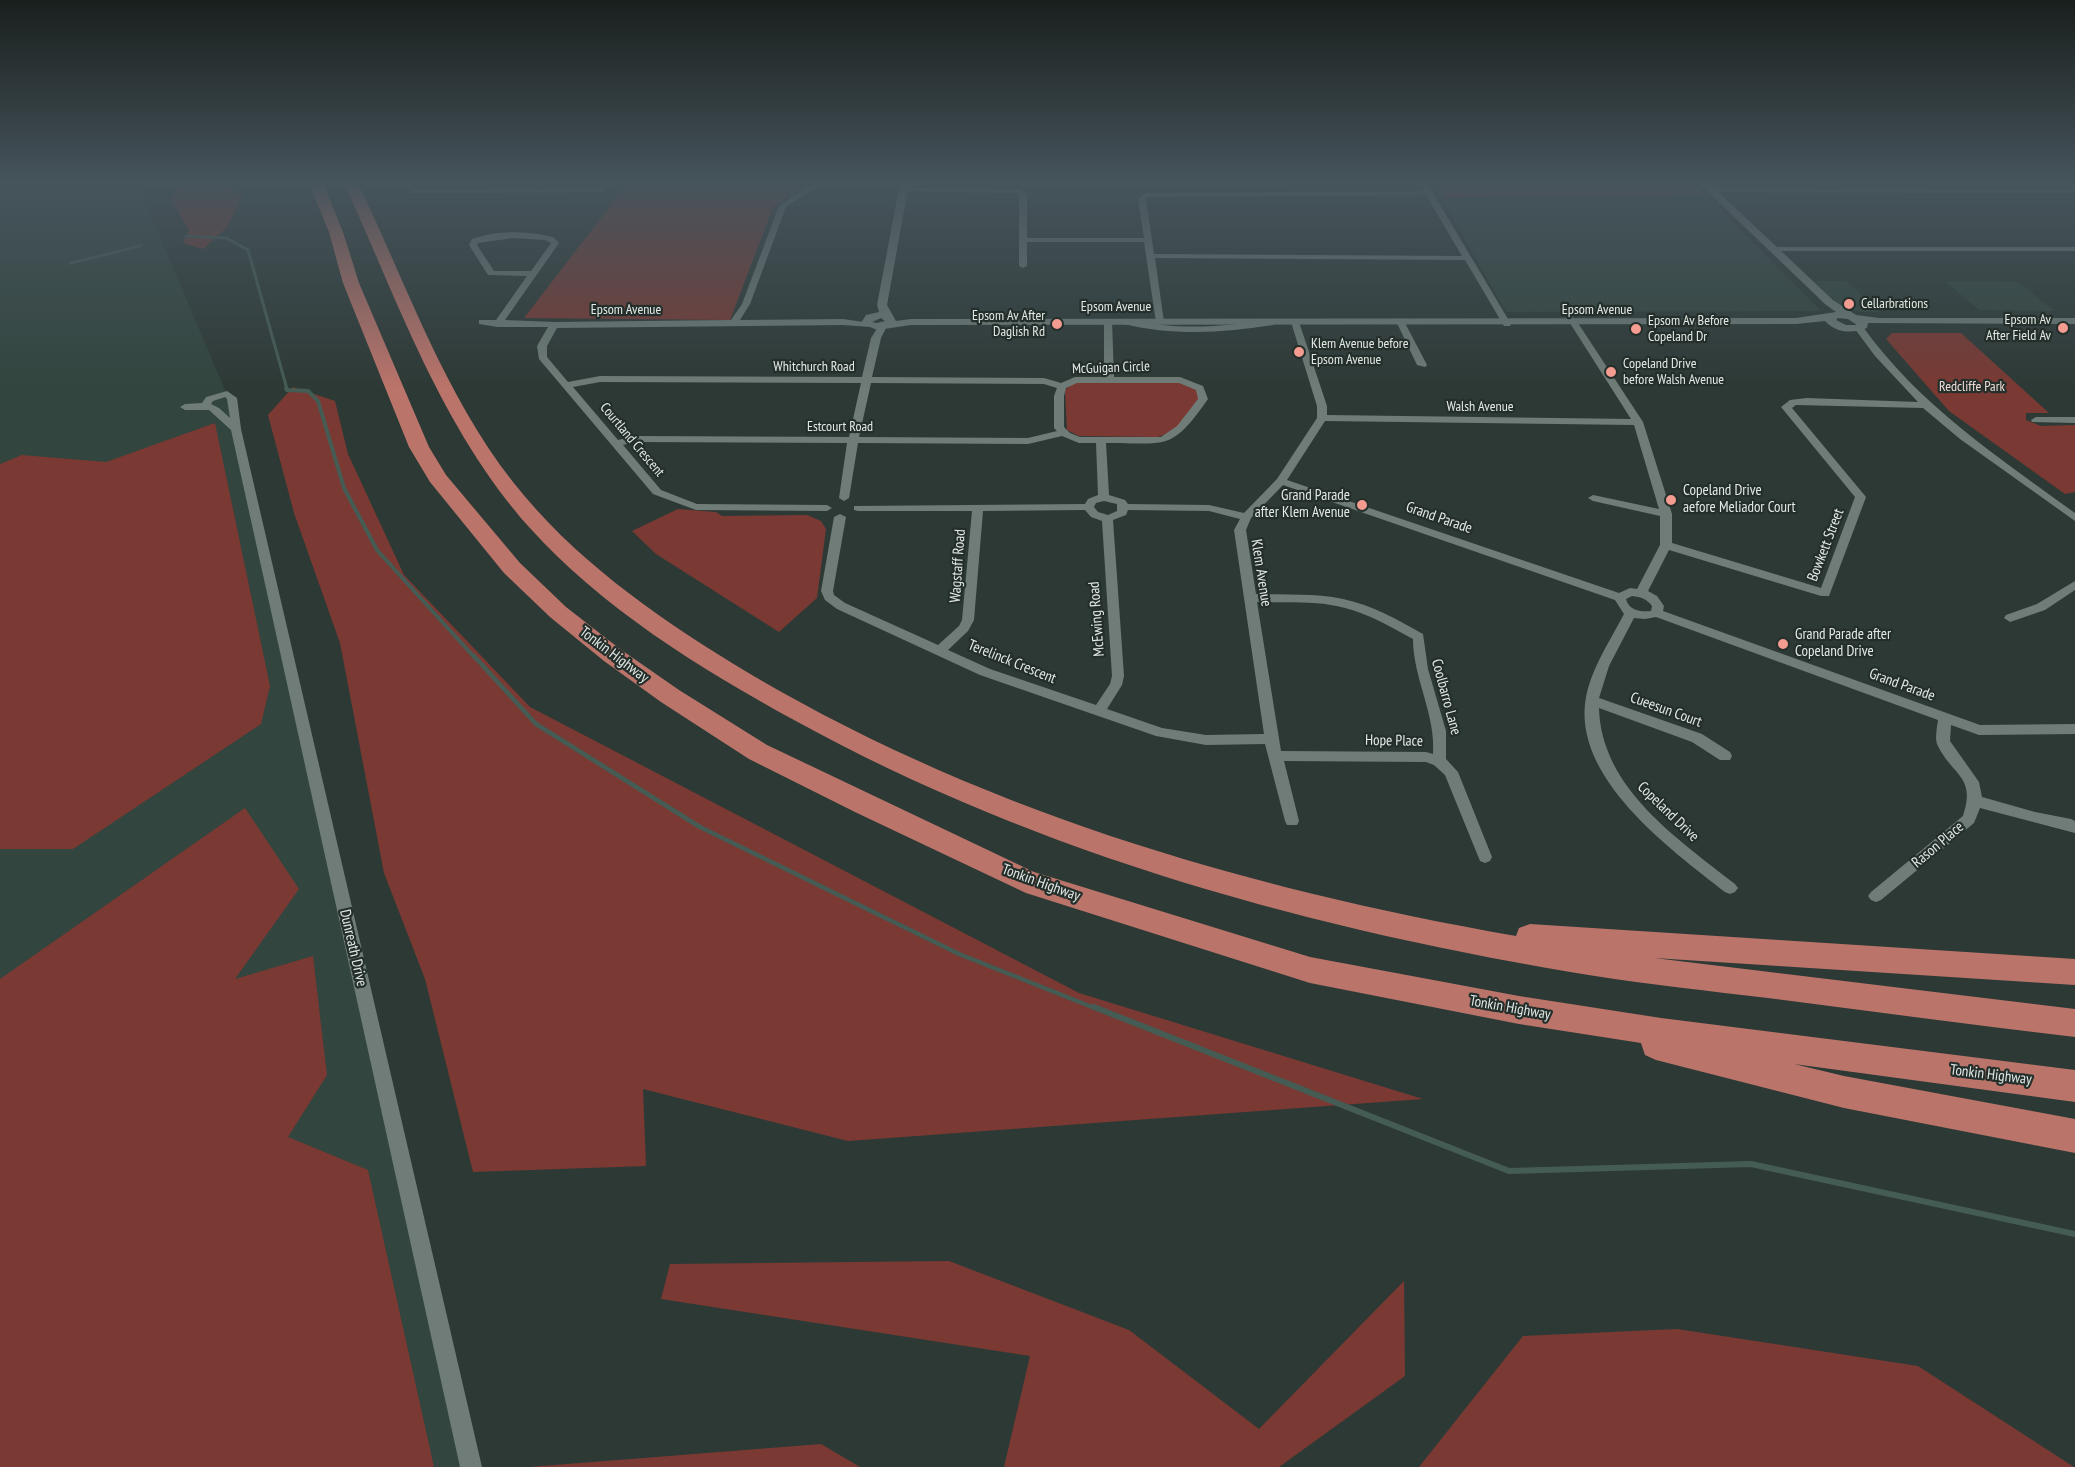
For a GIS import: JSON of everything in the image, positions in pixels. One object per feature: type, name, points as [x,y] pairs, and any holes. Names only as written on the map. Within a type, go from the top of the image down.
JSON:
[{"type":"highway","name":"Tonkin Highway","points":[[340,251],[419,447],[437,478],[512,568],[550,604],[612,656],[670,696],[758,752],[867,806],[1026,881],[1310,970],[1519,1010],[1661,1032],[2075,1086]]},
{"type":"highway","points":[[383,251],[458,413],[491,467],[537,522],[590,573],[666,631],[712,663],[831,732],[976,796],[1088,838],[1184,870],[1292,900],[1416,929],[1589,962],[2075,1023]]},
{"type":"highway","points":[[1416,929],[2075,972]]},
{"type":"highway","points":[[1519,1010],[1844,1092],[2075,1136]]},
{"type":"street","points":[[478,251],[491,273],[533,274]]},
{"type":"street","points":[[498,324],[549,251]]},
{"type":"street","points":[[735,322],[746,304],[766,251]]},
{"type":"street","points":[[844,498],[853,440],[892,251]]},
{"type":"street","points":[[1023,251],[1023,266]]},
{"type":"street","points":[[1150,251],[1160,322]]},
{"type":"street","points":[[1462,251],[1506,322]]},
{"type":"street","points":[[1774,251],[1785,266],[1827,307],[1835,322],[1878,354]]},
{"type":"street","points":[[1775,251],[1829,302],[1857,322],[1878,354],[1926,405],[1964,437],[2075,518]]},
{"type":"street","points":[[1151,256],[1466,258]]},
{"type":"street","points":[[746,304],[748,322]]},
{"type":"street","name":"Epsom Avenue","points":[[482,322],[554,325],[843,322],[879,319],[911,322],[1857,322]]},
{"type":"street","points":[[1857,322],[2075,321]]},
{"type":"street","points":[[1108,322],[1109,380]]},
{"type":"street","points":[[1128,322],[1154,328],[1238,328],[1273,322]]},
{"type":"street","points":[[1124,507],[1209,508],[1246,517],[1281,481],[1322,418],[1322,406],[1295,322]]},
{"type":"street","points":[[1857,322],[2075,325]]},
{"type":"street","points":[[1401,323],[1422,365]]},
{"type":"street","points":[[1574,323],[1638,422],[1666,514],[1666,545],[1641,593]]},
{"type":"street","name":"Courtland Crescent","points":[[554,325],[541,352],[566,385],[657,492],[696,507],[827,508]]},
{"type":"street","name":"Whitchurch Road","points":[[566,385],[600,379],[1044,381],[1062,386]]},
{"type":"street","name":"McGuigan Circle","points":[[1075,380],[1109,380],[1189,382],[1200,388],[1203,399],[1178,432],[1162,440],[1074,439],[1063,433],[1059,428],[1059,396],[1062,386],[1075,380]]},
{"type":"street","name":"Dunreath Drive","points":[[185,407],[206,405],[206,401],[222,394],[230,396],[471,1467]]},
{"type":"street","name":"Bowkett Street","points":[[1666,545],[1825,593],[1861,497],[1785,407],[1793,402],[1807,401],[1926,405]]},
{"type":"street","points":[[206,405],[222,412],[227,422],[236,429]]},
{"type":"street","name":"Walsh Avenue","points":[[1322,418],[1638,422]]},
{"type":"street","points":[[2036,420],[2075,420]]},
{"type":"street","name":"Estcourt Road","points":[[616,444],[636,439],[1028,441],[1063,433]]},
{"type":"street","points":[[1101,440],[1104,498]]},
{"type":"street","name":"Grand Parade","points":[[1281,481],[1620,598]]},
{"type":"street","points":[[858,508],[853,500],[844,498],[831,502],[827,508],[830,515],[840,517],[852,514],[858,508],[1089,507]]},
{"type":"street","points":[[1089,507],[1092,501],[1104,498],[1113,498],[1121,502],[1124,507]]},
{"type":"street","points":[[1593,498],[1666,514]]},
{"type":"street","points":[[1089,507],[1096,516],[1107,518],[1122,513],[1124,507]]},
{"type":"street","name":"Wagstaff Road","points":[[940,650],[964,628],[968,620],[978,508]]},
{"type":"street","name":"Terelinck Crescent","points":[[840,517],[827,591],[829,597],[841,606],[985,672],[1161,733],[1206,740],[1272,739]]},
{"type":"street","name":"Klem Avenue","points":[[1246,517],[1240,530],[1250,598],[1272,739],[1292,821]]},
{"type":"street","name":"McEwing Road","points":[[1098,712],[1116,685],[1118,676],[1107,518]]},
{"type":"street","points":[[2010,618],[2041,607],[2075,585]]},
{"type":"street","points":[[1625,593],[1641,593],[1656,602],[1659,609],[1656,613],[1643,616],[1631,613],[1623,607],[1620,598],[1625,593]]},
{"type":"street","name":"Coolbarro Lane","points":[[1250,598],[1345,604],[1393,623],[1419,637],[1418,656],[1442,744],[1439,761]]},
{"type":"street","name":"Copeland Drive","points":[[1631,613],[1598,676],[1592,701],[1592,728],[1603,760],[1626,796],[1665,835],[1730,888]]},
{"type":"street","name":"Grand Parade","points":[[1656,613],[1702,632],[1979,730],[2075,729]]},
{"type":"street","name":"Cueesun Court","points":[[1592,701],[1697,738],[1725,756]]},
{"type":"street","points":[[1945,718],[1943,742],[1974,786],[1975,801],[2075,827]]},
{"type":"street","name":"Hope Place","points":[[1276,756],[1426,757],[1439,761],[1451,772],[1485,857]]},
{"type":"street","name":"Rason Place","points":[[1876,896],[1969,819],[1975,801]]},
{"type":"shaded area","points":[[0,251],[166,251],[227,395],[471,1467],[0,1467]]},
{"type":"shaded area","points":[[1472,251],[1761,251],[1821,311],[1506,312]]},
{"type":"shaded area","points":[[1814,281],[1846,281],[1880,312],[1860,312],[1842,307]]},
{"type":"shaded area","points":[[1945,281],[2018,282],[2055,311],[1979,310]]},
{"type":"green space","points":[[575,251],[756,251],[730,320],[524,318]]},
{"type":"green space","name":"Redcliffe Park","points":[[1892,333],[1961,333],[2049,413],[2026,413],[2026,420],[2041,426],[2075,425],[2075,492],[2065,494],[1949,411],[1886,339]]},
{"type":"green space","points":[[1080,382],[1181,382],[1195,386],[1201,399],[1177,427],[1165,435],[1157,437],[1079,436],[1067,430],[1065,390],[1072,384]]},
{"type":"green space","points":[[293,387],[335,401],[348,454],[404,575],[530,707],[1079,993],[1423,1099],[848,1141],[643,1089],[646,1166],[473,1172],[425,979],[384,873],[340,643],[294,513],[268,415]]},
{"type":"green space","points":[[215,423],[270,686],[261,724],[73,849],[0,849],[0,464],[22,455],[106,462]]},
{"type":"green space","points":[[678,509],[716,512],[722,516],[807,515],[821,521],[826,529],[817,598],[779,632],[656,554],[632,531]]},
{"type":"green space","points":[[245,808],[299,889],[235,979],[313,956],[327,1075],[288,1137],[368,1170],[434,1467],[0,1467],[0,979]]},
{"type":"green space","points":[[949,1261],[1129,1330],[1259,1429],[1404,1281],[1405,1376],[1279,1467],[1004,1467],[1030,1356],[661,1299],[670,1264]]},
{"type":"green space","points":[[1677,1329],[1918,1366],[2074,1467],[1419,1467],[1523,1336]]},
{"type":"green space","points":[[821,1444],[860,1467],[529,1467]]},
{"type":"waterway","points":[[71,263],[118,251]]},
{"type":"waterway","points":[[248,251],[287,389]]},
{"type":"waterway","points":[[286,388],[287,390],[308,391],[318,401],[344,488],[377,550],[475,658]]},
{"type":"waterway","points":[[474,656],[536,724],[700,827],[959,954],[1097,1009]]},
{"type":"waterway","points":[[1094,1007],[1509,1171],[1751,1164],[2075,1234]]},
{"type":"place","name":"Cellarbrations","points":[[1849,304]]},
{"type":"place","name":"Epsom Av After Daglish Rd","points":[[1057,324]]},
{"type":"place","name":"Epsom Av After Field Av","points":[[2063,328]]},
{"type":"place","name":"Epsom Av Before Copeland Dr","points":[[1636,329]]},
{"type":"place","name":"Klem Avenue before Epsom Avenue","points":[[1299,352]]},
{"type":"place","name":"Copeland Drive before Walsh Avenue","points":[[1611,372]]},
{"type":"place","name":"Copeland Drive aefore Meliador Court","points":[[1671,500]]},
{"type":"place","name":"Grand Parade after Klem Avenue","points":[[1362,505]]},
{"type":"place","name":"Grand Parade after Copeland Drive","points":[[1783,644]]}]
